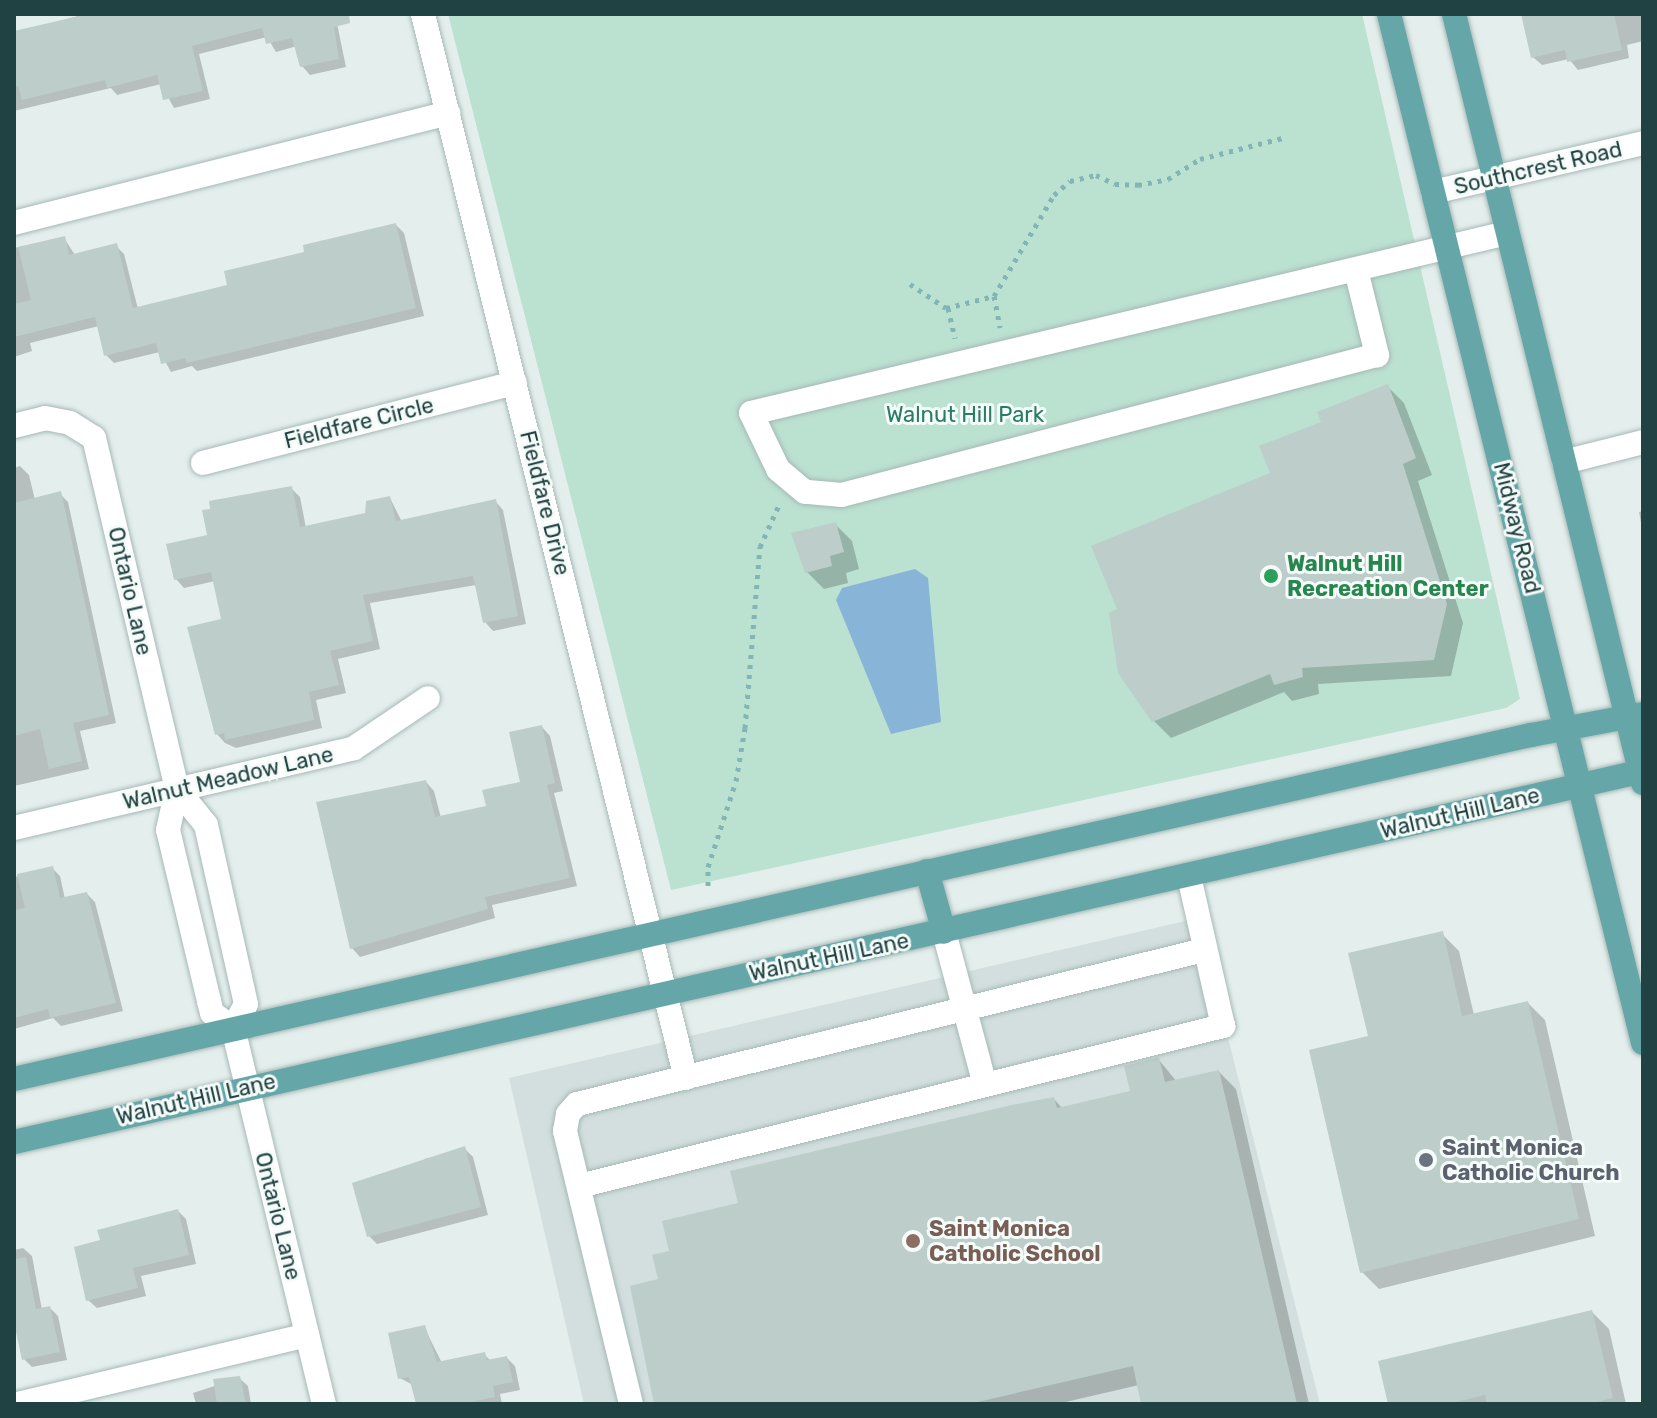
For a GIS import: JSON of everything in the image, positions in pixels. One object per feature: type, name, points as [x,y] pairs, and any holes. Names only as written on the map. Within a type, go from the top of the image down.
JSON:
[{"type":"main road","name":"Midway Road","points":[[1389,14],[1643,1043]]},
{"type":"main road","points":[[1454,14],[1564,462],[1635,716],[1642,775]]},
{"type":"main road","points":[[14,1079],[1567,727],[1635,716]]},
{"type":"main road","name":"Walnut Hill Lane","points":[[14,1142],[1579,786],[1642,775]]},
{"type":"main road","points":[[927,871],[944,932]]},
{"type":"street","name":"Fieldfare Drive","points":[[423,14],[686,1078]]},
{"type":"street","points":[[14,223],[448,113]]},
{"type":"street","name":"Southcrest Road","points":[[1433,192],[1643,143]]},
{"type":"street","points":[[1356,270],[1377,355],[842,495],[805,492],[790,480],[778,469],[751,413],[1507,233]]},
{"type":"street","name":"Fieldfare Circle","points":[[203,463],[515,383]]},
{"type":"street","name":"Ontario Lane","points":[[14,426],[45,418],[70,423],[94,438],[177,789],[206,825],[246,1004],[233,1028]]},
{"type":"street","points":[[1564,462],[1643,442]]},
{"type":"street","name":"Walnut Meadow Lane","points":[[14,828],[354,748],[428,698]]},
{"type":"street","name":"Ontario Lane","points":[[177,789],[168,830],[212,1013],[233,1028],[324,1404]]},
{"type":"street","points":[[579,1186],[1223,1026],[1189,876]]},
{"type":"street","points":[[944,932],[985,1085]]},
{"type":"street","points":[[631,1404],[565,1131],[568,1114],[577,1104],[1204,950]]},
{"type":"street","points":[[18,1404],[81,1397],[307,1335]]},
{"type":"path","points":[[910,284],[946,308],[994,296],[1054,195],[1070,181],[1096,175],[1115,184],[1138,185],[1168,179],[1200,159],[1286,137]]},
{"type":"path","points":[[708,886],[708,867],[736,781],[745,728],[760,547],[790,480]]},
{"type":"shaded area","name":"Saint Monica Catholic School","points":[[1198,918],[1320,1404],[584,1404],[509,1078]]},
{"type":"green space","name":"Walnut Hill Park","points":[[448,14],[1362,14],[1520,699],[1506,708],[671,890]]},
{"type":"water","points":[[915,569],[928,578],[941,722],[891,734],[836,600],[842,588]]},
{"type":"building","points":[[88,14],[349,14],[350,23],[334,27],[339,59],[300,67],[292,38],[266,44],[262,28],[192,46],[203,91],[163,100],[157,75],[107,88],[105,80],[22,100],[18,86],[14,87],[14,31]]},
{"type":"building","points":[[1521,14],[1614,14],[1622,50],[1567,62],[1565,50],[1531,58]]},
{"type":"building","points":[[396,223],[416,308],[187,363],[185,358],[161,364],[156,343],[104,356],[95,317],[14,337],[14,304],[31,300],[18,247],[65,236],[69,255],[117,243],[133,308],[227,285],[224,271],[304,252],[303,245]]},
{"type":"building","name":"Walnut Hill Recreation Center","points":[[1388,384],[1416,458],[1403,464],[1447,604],[1434,660],[1302,668],[1303,677],[1274,685],[1270,674],[1152,722],[1118,673],[1109,613],[1117,609],[1091,546],[1270,473],[1259,446],[1321,422],[1317,412]]},
{"type":"building","points":[[292,486],[300,527],[365,513],[366,501],[390,496],[396,521],[496,499],[518,616],[483,623],[473,576],[363,595],[373,641],[330,651],[339,685],[309,692],[314,720],[225,740],[224,733],[215,735],[187,627],[221,619],[211,572],[174,580],[166,544],[207,535],[202,510],[210,509],[209,501]]},
{"type":"building","points":[[61,491],[109,715],[73,723],[82,761],[49,769],[40,729],[14,736],[14,503]]},
{"type":"building","points":[[836,522],[844,552],[830,556],[832,566],[805,573],[791,533]]},
{"type":"building","points":[[542,725],[555,783],[547,785],[570,878],[485,897],[488,909],[350,949],[316,802],[426,780],[435,817],[486,806],[482,790],[520,782],[509,732]]},
{"type":"building","points":[[53,866],[60,898],[87,892],[116,1003],[50,1018],[48,1009],[14,1018],[14,910],[25,908],[17,874]]},
{"type":"building","name":"Saint Monica Catholic Church","points":[[1443,931],[1462,1016],[1528,1001],[1579,1219],[1360,1273],[1309,1050],[1368,1036],[1348,953]]},
{"type":"building","points":[[1159,1057],[1165,1082],[1219,1070],[1297,1404],[1141,1404],[1133,1366],[969,1404],[654,1404],[630,1286],[658,1279],[652,1255],[669,1251],[662,1221],[738,1203],[730,1171],[1012,1105],[1054,1097],[1057,1108],[1130,1091],[1124,1066]]},
{"type":"building","points":[[465,1146],[481,1207],[367,1237],[352,1183]]},
{"type":"building","points":[[178,1209],[189,1255],[133,1268],[138,1288],[86,1301],[74,1247],[100,1240],[97,1230]]},
{"type":"building","points":[[26,1257],[36,1309],[50,1306],[60,1352],[22,1360],[14,1322],[14,1259]]},
{"type":"building","points":[[1592,1310],[1613,1398],[1589,1404],[1487,1404],[1485,1395],[1448,1404],[1388,1404],[1378,1361]]},
{"type":"building","points":[[425,1325],[437,1362],[485,1352],[487,1360],[507,1356],[513,1382],[493,1386],[495,1397],[462,1404],[416,1404],[409,1377],[398,1379],[388,1333]]},
{"type":"building","points":[[240,1376],[246,1404],[217,1404],[213,1379]]},
{"type":"place","name":"Walnut Hill Recreation Center","points":[[1271,576]]},
{"type":"place","name":"Saint Monica Catholic Church","points":[[1426,1160]]},
{"type":"place","name":"Saint Monica Catholic School","points":[[913,1241]]}]
